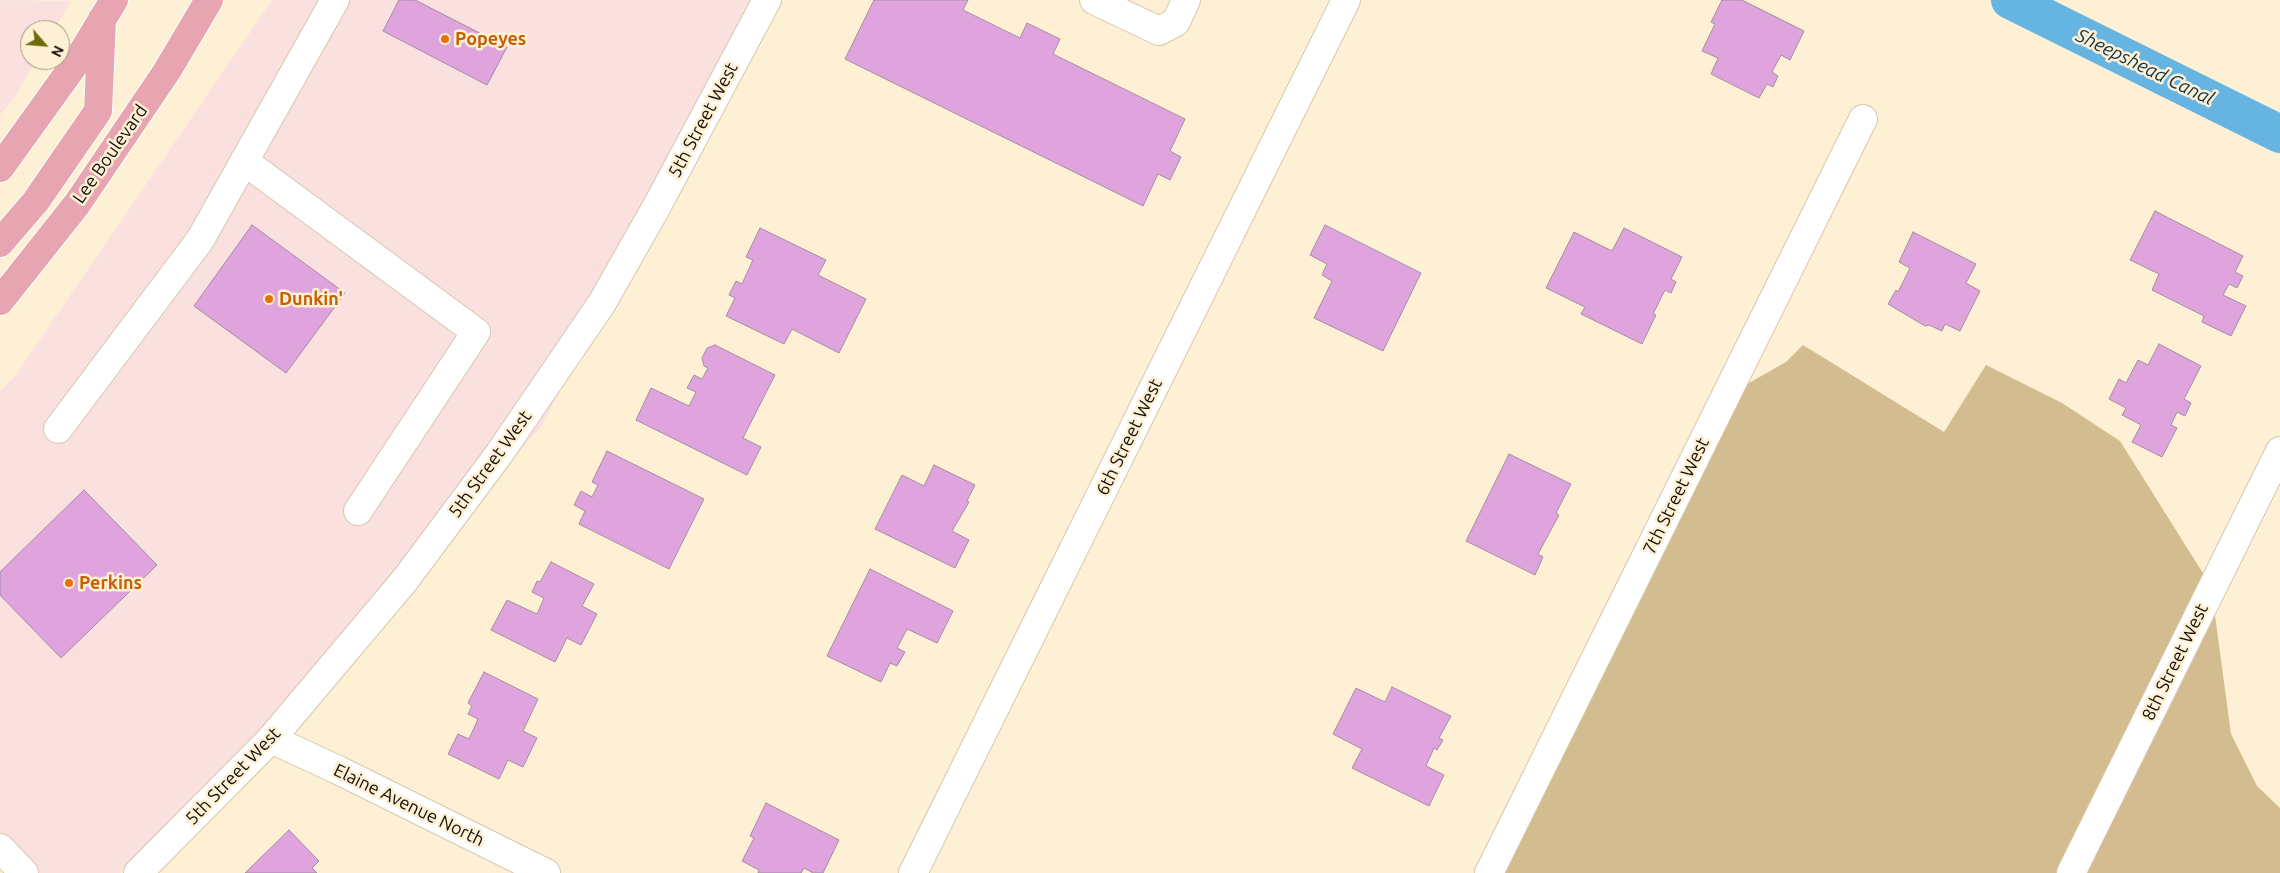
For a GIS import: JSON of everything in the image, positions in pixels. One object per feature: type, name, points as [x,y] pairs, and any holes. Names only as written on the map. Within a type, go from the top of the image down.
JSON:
[{"type":"main road","name":"Lee Boulevard","points":[[0,301],[77,204],[167,71],[209,0]]},
{"type":"main road","points":[[0,168],[76,61],[108,9]]},
{"type":"main road","points":[[0,243],[36,201],[98,111],[108,9]]},
{"type":"street","points":[[58,429],[200,240],[335,0]]},
{"type":"street","name":"5th Street West","points":[[138,873],[271,740],[405,580],[499,454],[602,303],[657,206],[767,0]]},
{"type":"street","points":[[1094,0],[1159,31],[1176,22],[1186,0]]},
{"type":"street","name":"6th Street West","points":[[913,873],[1346,0]]},
{"type":"street","name":"7th Street West","points":[[1489,873],[1863,119]]},
{"type":"street","points":[[244,161],[476,332],[358,511]]},
{"type":"street","name":"8th Street West","points":[[2071,873],[2280,451]]},
{"type":"street","name":"Elaine Avenue North","points":[[271,740],[338,770],[546,873]]},
{"type":"street","points":[[0,848],[24,873]]},
{"type":"shaded area","points":[[0,0],[71,1],[60,20],[20,20],[20,70],[30,70],[16,95],[0,115]]},
{"type":"shaded area","points":[[272,0],[761,0],[541,427],[227,786],[120,873],[19,873],[0,850],[0,391],[15,376]]},
{"type":"shaded area","points":[[1803,345],[1944,432],[1986,365],[2062,403],[2120,441],[2211,586],[2231,734],[2257,786],[2280,808],[2280,873],[1487,873],[1726,396],[1786,362]]},
{"type":"building","name":"Popeyes","points":[[399,0],[415,0],[507,47],[487,85],[383,31]]},
{"type":"building","points":[[874,0],[968,0],[963,10],[1020,38],[1027,23],[1060,39],[1053,54],[1185,119],[1170,151],[1181,157],[1170,180],[1158,174],[1143,206],[845,59]]},
{"type":"building","points":[[1722,0],[1742,0],[1804,31],[1790,60],[1781,55],[1772,72],[1778,76],[1773,87],[1767,84],[1759,98],[1711,74],[1718,58],[1702,51],[1715,24],[1711,22]]},
{"type":"building","points":[[2155,211],[2243,256],[2235,272],[2243,276],[2237,288],[2229,284],[2223,295],[2246,306],[2231,336],[2202,322],[2204,316],[2152,290],[2159,274],[2130,260]]},
{"type":"building","name":"Dunkin'","points":[[252,225],[345,293],[286,373],[194,306]]},
{"type":"building","points":[[1325,225],[1421,273],[1383,351],[1314,318],[1332,281],[1322,275],[1327,264],[1310,255]]},
{"type":"building","points":[[760,228],[826,260],[818,275],[866,299],[839,353],[792,329],[784,344],[726,316],[735,298],[729,295],[736,281],[742,284],[753,260],[746,257]]},
{"type":"building","points":[[1624,228],[1682,257],[1671,279],[1676,282],[1671,293],[1665,290],[1653,314],[1656,315],[1642,344],[1581,314],[1585,307],[1546,288],[1574,232],[1612,251]]},
{"type":"building","points":[[1913,232],[1976,264],[1966,283],[1980,291],[1960,331],[1945,324],[1942,331],[1929,325],[1925,326],[1888,304],[1896,290],[1898,292],[1910,268],[1899,262]]},
{"type":"building","points":[[2159,344],[2201,366],[2184,399],[2191,403],[2185,416],[2177,412],[2171,425],[2177,428],[2162,457],[2132,442],[2141,425],[2122,415],[2126,408],[2109,399],[2119,379],[2126,383],[2138,360],[2148,365]]},
{"type":"building","points":[[715,345],[775,375],[743,438],[761,447],[747,475],[636,420],[651,388],[689,406],[696,392],[687,388],[694,375],[702,379],[708,368],[704,366],[702,358],[707,348]]},
{"type":"building","points":[[607,451],[704,499],[669,569],[579,524],[585,511],[574,505],[581,491],[592,497],[598,485],[592,482]]},
{"type":"building","points":[[1509,454],[1571,484],[1556,513],[1559,515],[1538,554],[1543,557],[1535,575],[1466,541]]},
{"type":"building","points":[[934,465],[975,485],[967,501],[969,502],[952,531],[969,540],[955,568],[875,529],[902,475],[924,486]]},
{"type":"building","name":"Perkins","points":[[84,490],[157,565],[61,658],[0,595],[0,572]]},
{"type":"building","points":[[551,562],[594,584],[582,606],[597,614],[581,645],[567,638],[555,662],[491,630],[507,600],[537,614],[544,598],[532,592],[537,581],[540,582]]},
{"type":"building","points":[[870,569],[953,611],[937,643],[907,629],[897,648],[905,652],[897,666],[890,663],[881,682],[827,656]]},
{"type":"building","points":[[484,672],[538,699],[523,731],[537,738],[523,767],[508,760],[499,779],[448,754],[458,734],[469,739],[478,719],[468,714],[472,706],[468,703]]},
{"type":"building","points":[[1392,687],[1451,716],[1439,738],[1443,740],[1437,750],[1434,748],[1426,766],[1444,775],[1429,806],[1352,768],[1362,749],[1333,734],[1356,688],[1385,702]]},
{"type":"building","points":[[766,803],[839,840],[823,873],[813,873],[804,868],[801,873],[758,873],[759,870],[742,861],[754,838],[750,836]]},
{"type":"building","points":[[289,830],[319,861],[312,868],[317,873],[245,873]]},
{"type":"waterway","name":"Sheepshead Canal","points":[[2010,0],[2280,134]]},
{"type":"place","name":"Popeyes","points":[[445,39]]},
{"type":"place","name":"Dunkin'","points":[[269,299]]},
{"type":"place","name":"Perkins","points":[[69,583]]}]
